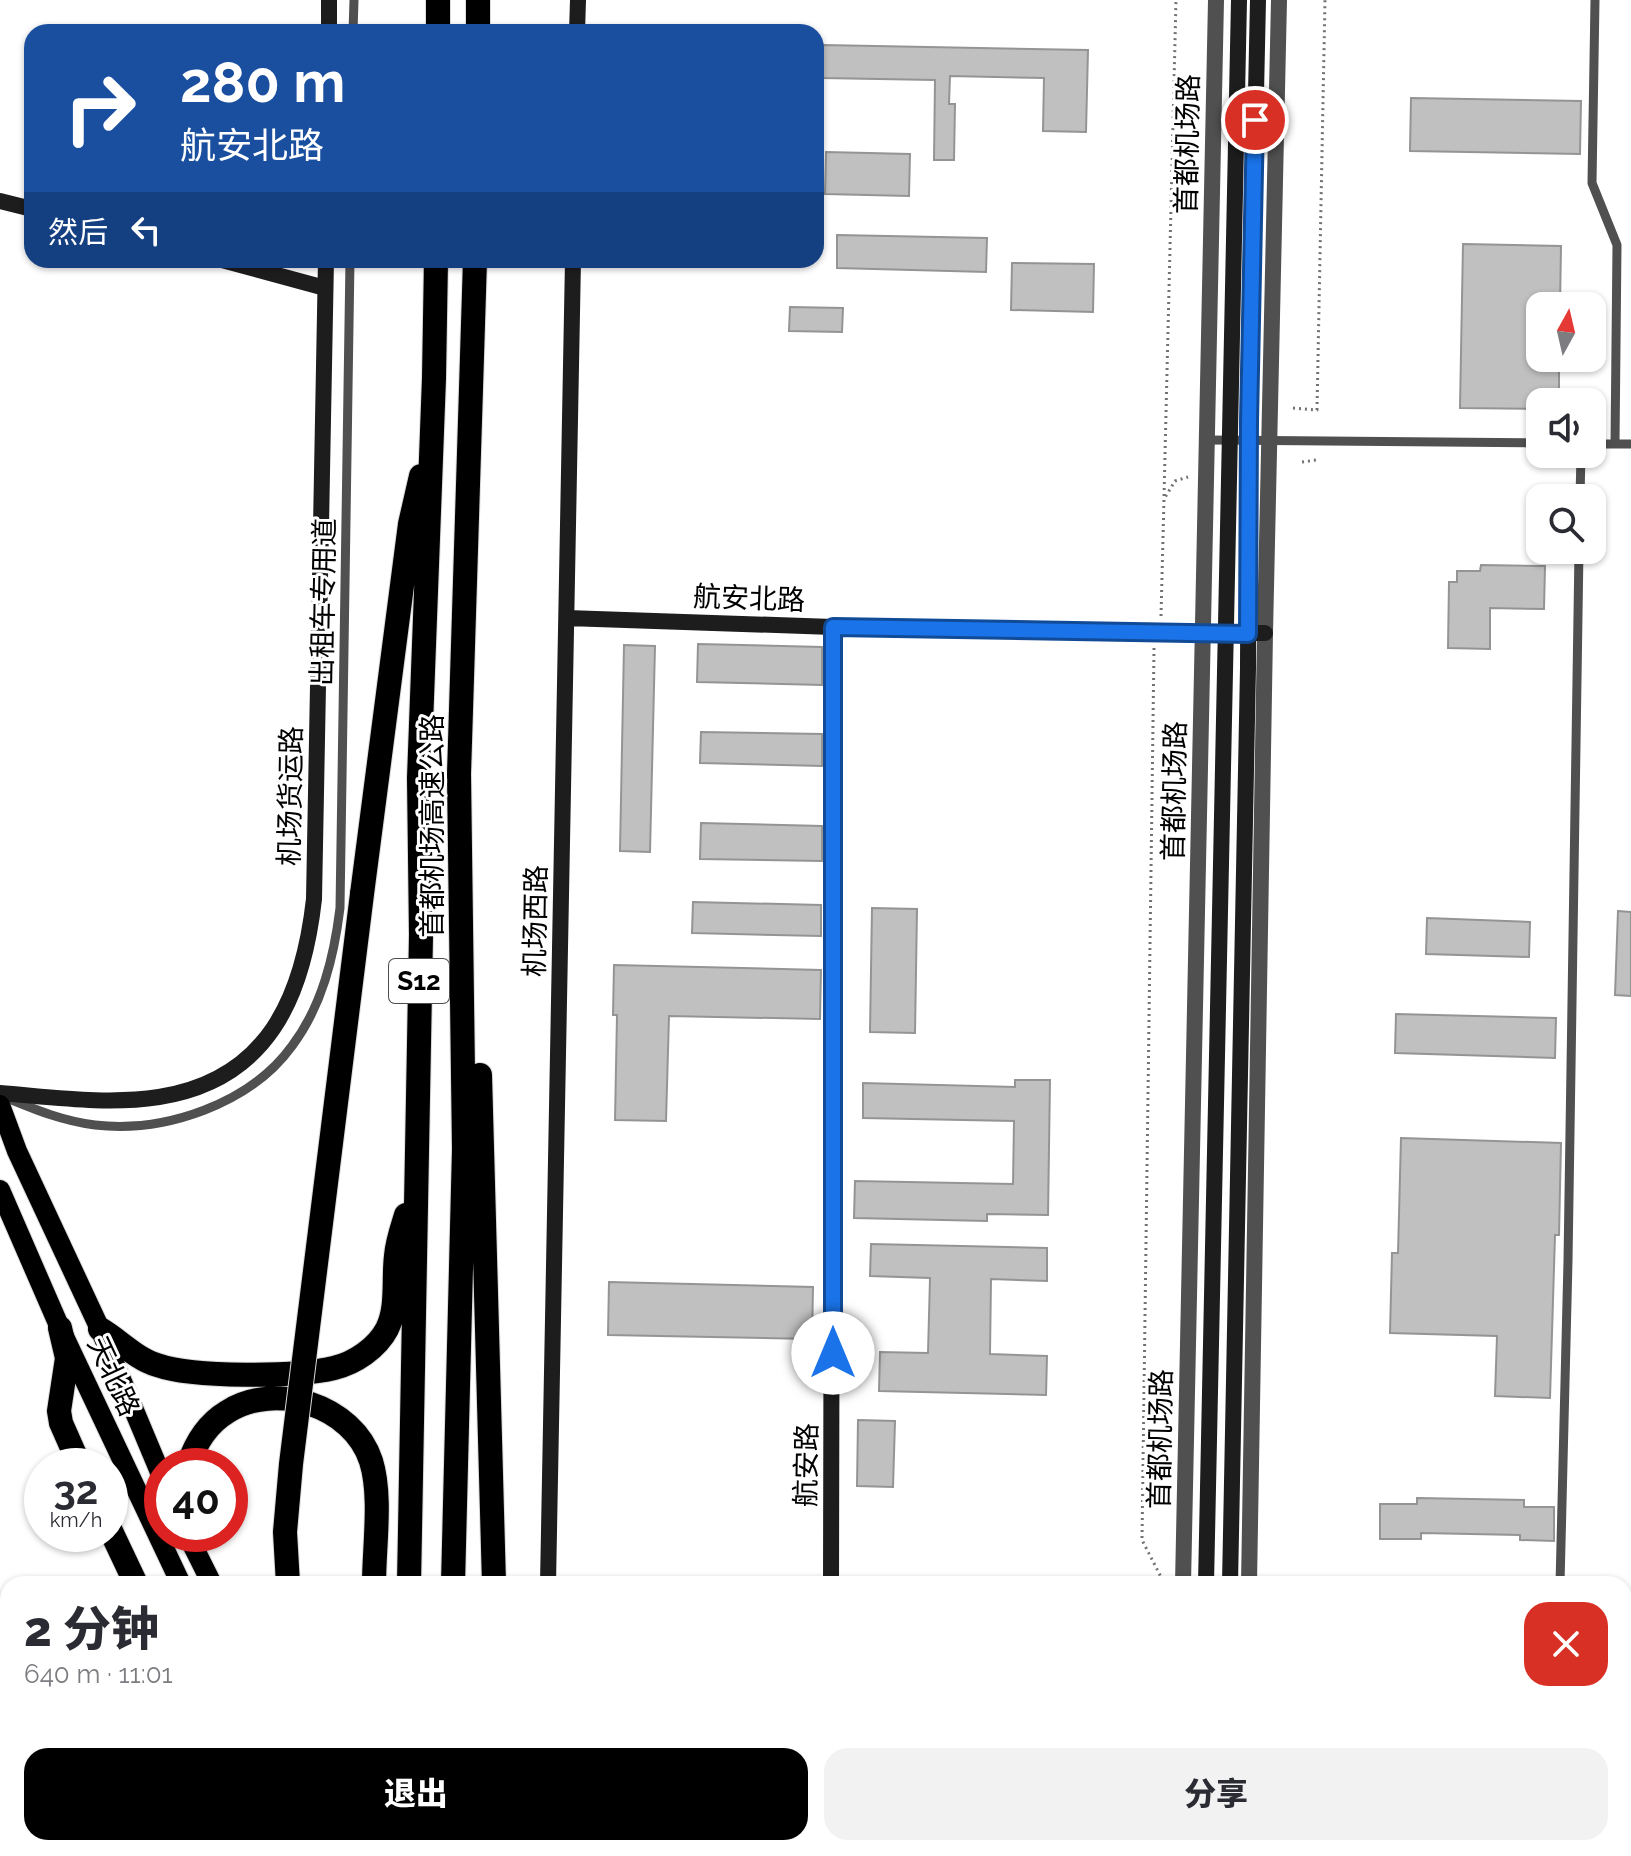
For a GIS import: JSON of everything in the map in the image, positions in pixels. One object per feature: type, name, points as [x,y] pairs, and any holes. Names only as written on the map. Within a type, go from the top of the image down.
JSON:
[{"type":"highway","points":[[438,0],[438,24]]},
{"type":"highway","points":[[478,0],[478,24]]},
{"type":"highway","name":"首都机场高速公路","points":[[409,1576],[421,935],[420,739],[436,268]]},
{"type":"highway","name":"首都机场高速公路","points":[[453,1576],[464,1149],[459,774],[475,268]]},
{"type":"highway","points":[[288,1576],[285,1532],[291,1464],[410,524],[426,455],[434,378]]},
{"type":"highway","points":[[459,774],[475,910],[494,1576]]},
{"type":"highway","points":[[100,1329],[149,1362],[185,1371],[246,1374],[319,1370],[348,1363],[376,1344],[390,1321],[397,1247],[414,1188],[416,1169]]},
{"type":"highway","points":[[60,1328],[67,1358],[59,1411],[72,1448]]},
{"type":"highway","points":[[196,1448],[210,1425],[239,1405],[285,1399],[316,1405],[333,1414],[355,1433],[371,1460],[375,1483],[374,1576]]},
{"type":"highway","points":[[121,1552],[132,1576]]},
{"type":"main road","name":"天北路","points":[[0,1105],[17,1151],[100,1329],[150,1448]]},
{"type":"main road","name":"天北路","points":[[0,1190],[60,1328],[177,1576]]},
{"type":"main road","points":[[196,1552],[208,1576]]},
{"type":"street","points":[[329,0],[329,24]]},
{"type":"street","points":[[577,24],[578,0]]},
{"type":"street","name":"首都机场路","points":[[1183,1576],[1216,0]]},
{"type":"street","name":"首都机场路","points":[[1206,1576],[1239,0]]},
{"type":"street","points":[[1249,1576],[1257,634],[1249,439],[1258,0]]},
{"type":"street","points":[[1230,1576],[1257,634],[1270,439],[1279,0]]},
{"type":"street","points":[[0,201],[24,207]]},
{"type":"street","points":[[251,268],[325,288]]},
{"type":"street","name":"机场货运路","points":[[0,1094],[115,1100],[158,1097],[195,1088],[223,1076],[245,1059],[278,1023],[289,1005],[309,943],[314,899],[326,268]]},
{"type":"street","name":"机场西路","points":[[548,1576],[573,268]]},
{"type":"street","name":"航安北路","points":[[567,618],[833,627],[1257,634]]},
{"type":"street","name":"航安路","points":[[831,1576],[833,627]]},
{"type":"lane","points":[[353,24],[354,0]]},
{"type":"lane","points":[[1595,0],[1592,183],[1617,245],[1615,444]]},
{"type":"lane","name":"出租车专用道","points":[[0,1094],[44,1113],[98,1125],[173,1120],[212,1108],[245,1091],[292,1047],[314,1009],[329,967],[340,908],[350,268]]},
{"type":"lane","points":[[1207,440],[1526,443]]},
{"type":"lane","points":[[1606,444],[1631,444]]},
{"type":"lane","points":[[1560,1576],[1579,564]]},
{"type":"path","points":[[1160,1576],[1142,1540],[1154,647],[1160,645],[1161,633],[1176,0]]},
{"type":"path","points":[[1293,408],[1317,410],[1325,0]]},
{"type":"path","points":[[1302,462],[1316,460]]},
{"type":"path","points":[[1164,499],[1175,481],[1198,473]]},
{"type":"building","points":[[824,45],[1088,50],[1086,132],[1043,131],[1044,78],[950,76],[949,104],[955,104],[954,160],[934,160],[935,80],[824,78]]},
{"type":"building","points":[[1411,98],[1581,101],[1580,154],[1410,151]]},
{"type":"building","points":[[826,152],[910,154],[909,196],[825,194]]},
{"type":"building","points":[[837,235],[987,238],[986,272],[837,268]]},
{"type":"building","points":[[1463,244],[1561,246],[1560,292],[1526,292],[1526,372],[1559,372],[1559,388],[1526,388],[1526,409],[1460,408]]},
{"type":"building","points":[[1012,263],[1094,264],[1093,312],[1011,310]]},
{"type":"building","points":[[790,307],[843,308],[842,332],[789,331]]},
{"type":"building","points":[[1481,565],[1545,566],[1544,609],[1490,608],[1490,649],[1448,648],[1449,582],[1457,582],[1457,571],[1480,571]]},
{"type":"building","points":[[698,644],[822,647],[822,685],[697,682]]},
{"type":"building","points":[[624,645],[655,646],[650,852],[620,851]]},
{"type":"building","points":[[701,732],[822,734],[822,766],[700,763]]},
{"type":"building","points":[[701,823],[822,826],[822,861],[700,859]]},
{"type":"building","points":[[693,902],[821,905],[821,936],[692,933]]},
{"type":"building","points":[[872,908],[917,909],[915,1033],[870,1032]]},
{"type":"building","points":[[1618,911],[1631,912],[1631,996],[1615,995]]},
{"type":"building","points":[[1427,918],[1530,922],[1529,957],[1426,954]]},
{"type":"building","points":[[614,965],[821,970],[820,1019],[669,1016],[666,1121],[615,1120],[617,1015],[613,1015]]},
{"type":"building","points":[[1396,1014],[1556,1018],[1555,1058],[1395,1053]]},
{"type":"building","points":[[1015,1080],[1050,1080],[1048,1215],[987,1214],[987,1221],[854,1218],[855,1181],[1013,1184],[1014,1121],[863,1118],[863,1083],[1015,1087]]},
{"type":"building","points":[[1401,1138],[1561,1143],[1550,1398],[1495,1396],[1497,1336],[1390,1333],[1392,1253],[1398,1253]]},
{"type":"building","points":[[871,1244],[1047,1248],[1047,1281],[991,1279],[990,1354],[1047,1356],[1046,1395],[879,1391],[880,1352],[928,1353],[930,1278],[870,1276]]},
{"type":"building","points":[[609,1282],[813,1287],[812,1339],[608,1335]]},
{"type":"building","points":[[858,1420],[895,1421],[893,1487],[857,1486]]},
{"type":"building","points":[[1417,1498],[1524,1500],[1524,1507],[1554,1507],[1554,1541],[1520,1540],[1520,1535],[1421,1533],[1421,1539],[1380,1539],[1380,1504],[1417,1504]]},
{"type":"route","points":[[833,1353],[833,627],[1248,634],[1255,120]]}]
